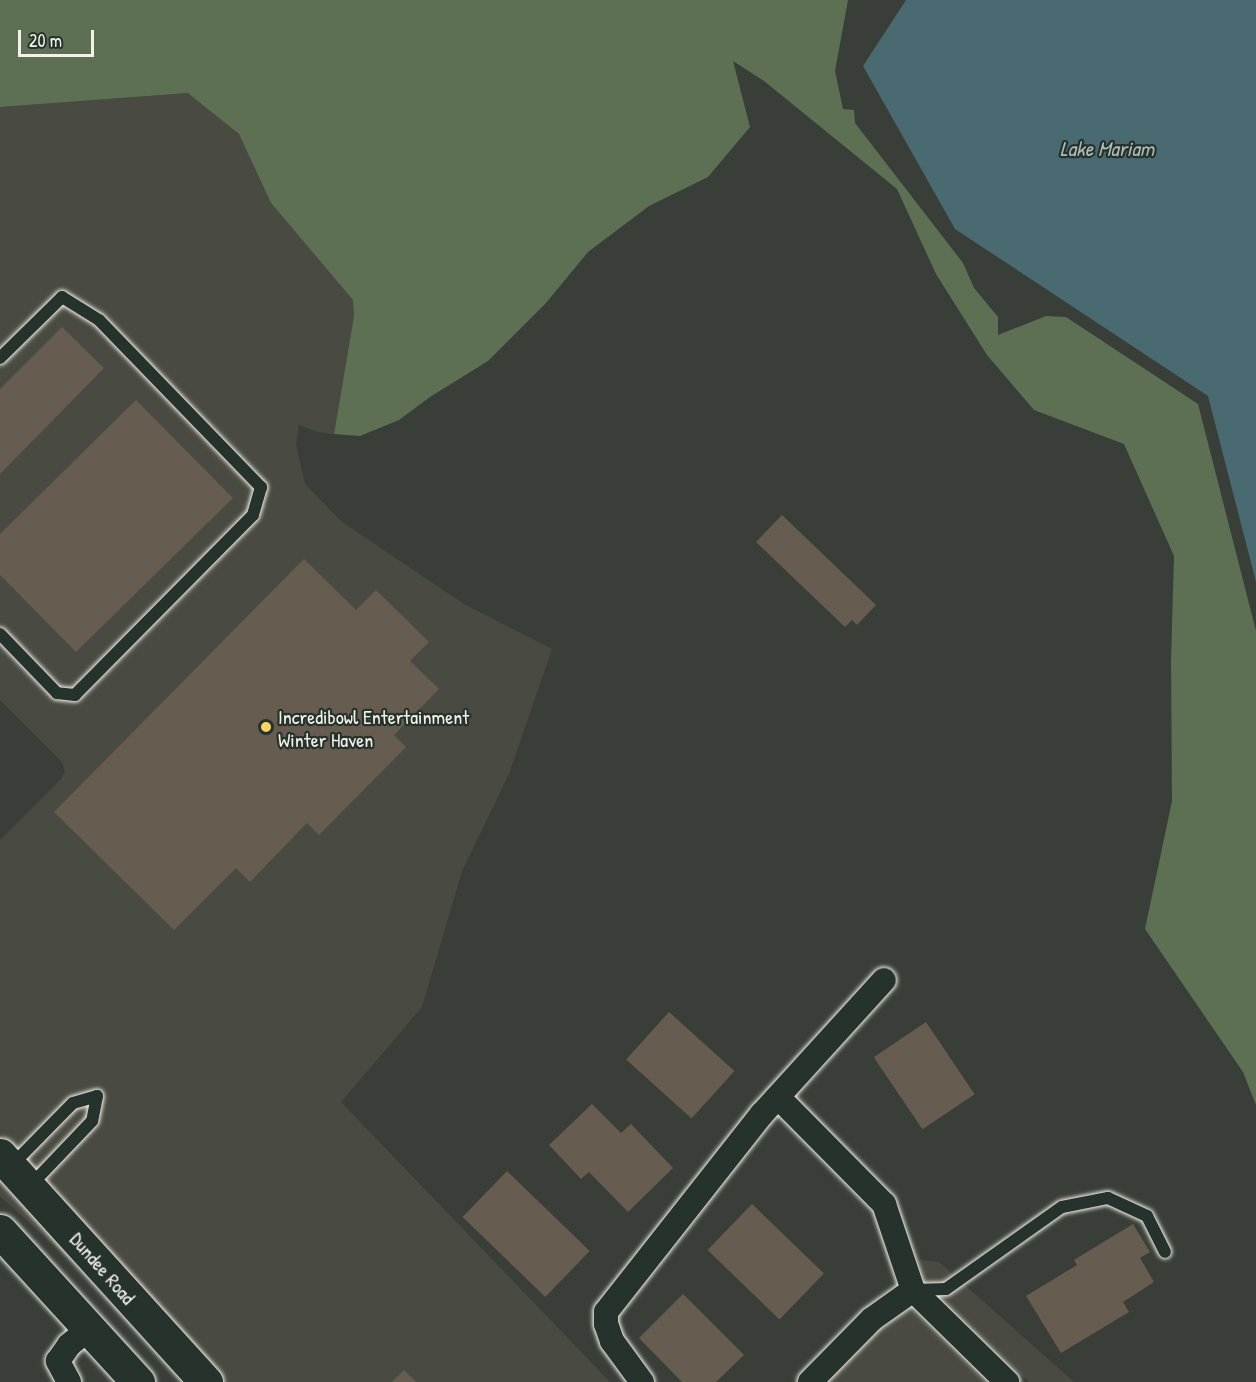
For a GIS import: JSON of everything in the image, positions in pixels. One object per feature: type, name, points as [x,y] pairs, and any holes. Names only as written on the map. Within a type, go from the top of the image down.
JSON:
[{"type":"main road","name":"Dundee Road","points":[[14,1169],[206,1382]]},
{"type":"main road","points":[[0,1231],[138,1382]]},
{"type":"street","points":[[642,1382],[612,1341],[606,1312],[778,1097],[884,980]]},
{"type":"street","points":[[778,1097],[884,1204],[913,1290],[1007,1382]]},
{"type":"street","points":[[810,1382],[872,1319],[913,1290]]},
{"type":"street","points":[[69,1382],[58,1361],[69,1345],[89,1329]]},
{"type":"lane","points":[[0,358],[62,297],[99,320],[261,487],[254,515],[75,695],[57,693],[0,634]]},
{"type":"lane","points":[[97,1096],[92,1121],[14,1169],[73,1103],[97,1096]]},
{"type":"lane","points":[[913,1290],[946,1289],[1062,1207],[1108,1198],[1147,1216],[1165,1252]]},
{"type":"shaded area","points":[[189,93],[239,134],[271,203],[353,300],[354,316],[334,434],[317,432],[299,425],[296,445],[305,484],[342,522],[464,604],[552,649],[509,774],[462,871],[422,1007],[341,1102],[610,1382],[227,1382],[0,1133],[0,840],[61,779],[65,772],[62,762],[0,700],[0,107]]},
{"type":"shaded area","points":[[0,1176],[104,1291],[0,1196]]},
{"type":"shaded area","points":[[918,1260],[939,1262],[1074,1382],[1029,1382],[925,1281]]},
{"type":"shaded area","points":[[910,1308],[985,1382],[828,1382],[881,1329]]},
{"type":"green space","points":[[0,0],[848,0],[835,71],[843,109],[854,110],[855,123],[963,263],[974,288],[998,317],[998,335],[1046,316],[1066,317],[1198,404],[1256,631],[1256,1105],[1243,1072],[1145,929],[1172,801],[1171,661],[1174,556],[1124,444],[1034,410],[987,355],[936,274],[897,189],[764,81],[733,61],[750,127],[708,177],[649,206],[588,252],[546,303],[488,361],[430,397],[399,420],[360,436],[334,434],[354,316],[353,300],[271,203],[239,134],[188,93],[0,107]]},
{"type":"water","name":"Lake Mariam","points":[[906,0],[1256,0],[1256,582],[1208,396],[955,229],[863,66]]},
{"type":"building","points":[[62,327],[104,368],[0,474],[0,389]]},
{"type":"building","points":[[136,400],[233,498],[76,652],[0,575],[0,534]]},
{"type":"building","points":[[782,515],[876,605],[857,625],[852,620],[845,627],[756,542]]},
{"type":"building","points":[[304,559],[356,610],[376,590],[429,642],[410,661],[439,689],[394,735],[406,747],[319,835],[307,823],[250,882],[236,868],[174,930],[54,812]]},
{"type":"building","points":[[669,1012],[734,1071],[692,1118],[626,1060]]},
{"type":"building","points":[[926,1022],[975,1094],[922,1129],[874,1057]]},
{"type":"building","points":[[592,1104],[621,1133],[631,1124],[673,1168],[628,1212],[589,1172],[581,1179],[549,1145]]},
{"type":"building","points":[[507,1171],[590,1251],[545,1297],[463,1217]]},
{"type":"building","points":[[752,1204],[824,1273],[779,1320],[708,1250]]},
{"type":"building","points":[[1133,1224],[1150,1252],[1140,1258],[1154,1282],[1123,1302],[1129,1312],[1061,1353],[1026,1296],[1077,1265],[1074,1260]]},
{"type":"building","points":[[683,1294],[744,1355],[716,1382],[682,1382],[639,1338]]},
{"type":"building","points":[[404,1370],[416,1382],[392,1382]]},
{"type":"place","name":"Incredibowl Entertainment Winter Haven","points":[[266,727]]}]
